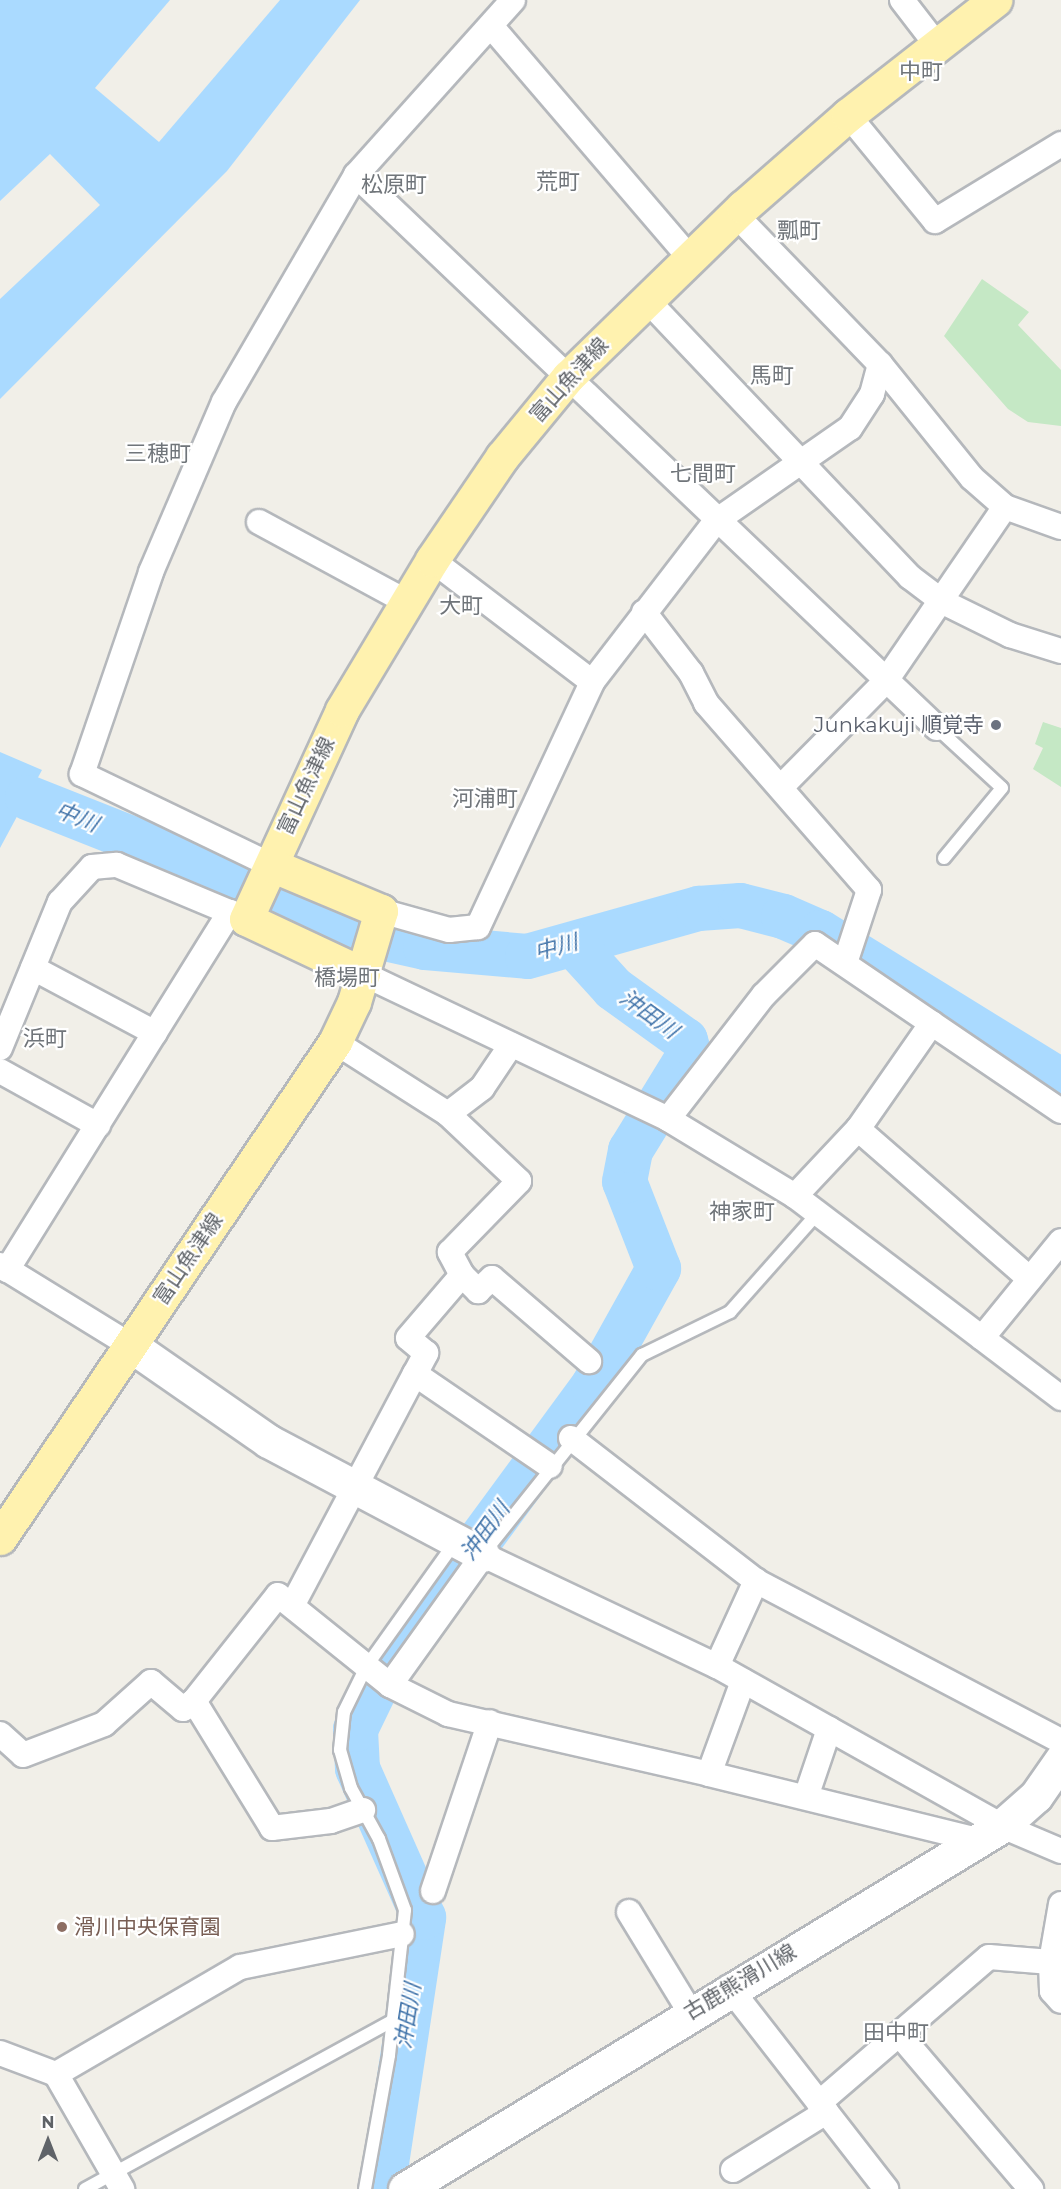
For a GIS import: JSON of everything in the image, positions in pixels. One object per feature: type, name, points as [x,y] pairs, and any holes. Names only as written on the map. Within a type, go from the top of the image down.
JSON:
[{"type":"main road","name":"富山魚津線","points":[[238,916],[271,865],[342,710],[432,561],[502,457],[568,377],[735,214],[848,115],[995,0]]},
{"type":"main road","points":[[271,865],[381,911]]},
{"type":"main road","name":"富山魚津線","points":[[0,1538],[335,1042],[363,974],[381,911]]},
{"type":"main road","points":[[238,916],[363,974]]},
{"type":"main road","points":[[130,1345],[268,1440],[470,1548]]},
{"type":"main road","name":"古鹿熊滑川線","points":[[406,2188],[729,1987],[990,1833],[1036,1796],[1061,1760]]},
{"type":"street","points":[[271,865],[82,774],[152,572],[224,402],[356,175],[513,0]]},
{"type":"street","points":[[902,0],[936,44]]},
{"type":"street","points":[[491,26],[690,258]]},
{"type":"street","points":[[848,115],[935,221],[1061,144]]},
{"type":"street","points":[[356,175],[885,682],[937,728]]},
{"type":"street","points":[[735,214],[880,364],[972,478],[1005,507],[1061,527]]},
{"type":"street","points":[[647,300],[795,461],[910,577],[943,602],[1010,635],[1061,651]]},
{"type":"street","points":[[381,911],[449,930],[478,927],[592,682],[716,521],[795,461],[821,453],[850,428],[872,394],[880,364]]},
{"type":"street","points":[[783,785],[885,682],[943,602],[1005,507]]},
{"type":"street","points":[[259,522],[407,602]]},
{"type":"street","points":[[432,561],[592,682]]},
{"type":"street","points":[[644,612],[691,673],[706,703],[783,785],[870,890],[845,963]]},
{"type":"street","points":[[0,1048],[60,902],[92,867],[117,865],[238,916],[155,1033],[4,1268],[130,1345]]},
{"type":"street","points":[[668,1119],[764,995],[815,944],[1061,1111]]},
{"type":"street","points":[[33,968],[155,1033]]},
{"type":"street","points":[[363,974],[668,1119],[795,1196],[1061,1398]]},
{"type":"street","points":[[795,1196],[858,1129],[932,1023]]},
{"type":"street","points":[[335,1042],[448,1114],[519,1180],[450,1252],[462,1275],[478,1291],[492,1278],[589,1361]]},
{"type":"street","points":[[448,1114],[482,1088],[511,1045]]},
{"type":"street","points":[[0,1071],[98,1125]]},
{"type":"street","points":[[858,1129],[1030,1279]]},
{"type":"street","points":[[982,1338],[1061,1241]]},
{"type":"street","points":[[293,1604],[352,1484],[426,1353],[408,1338],[462,1275]]},
{"type":"street","points":[[415,1374],[550,1466]]},
{"type":"street","points":[[571,1438],[756,1581],[1061,1741]]},
{"type":"street","points":[[390,1685],[470,1548],[717,1666],[829,1729],[990,1833]]},
{"type":"street","points":[[717,1666],[756,1581]]},
{"type":"street","points":[[0,1734],[23,1755],[104,1724],[151,1682],[183,1709],[194,1701],[278,1595],[293,1604],[390,1685],[448,1714],[806,1797],[990,1833],[1061,1851]]},
{"type":"street","points":[[709,1774],[743,1681]]},
{"type":"street","points":[[194,1701],[272,1828],[331,1821],[363,1810]]},
{"type":"street","points":[[433,1891],[490,1722]]},
{"type":"street","points":[[806,1797],[829,1729]]},
{"type":"street","points":[[1061,1905],[1051,1962],[1052,1991],[1061,2001]]},
{"type":"street","points":[[629,1912],[690,2012]]},
{"type":"street","points":[[56,2074],[240,1967],[402,1934]]},
{"type":"street","points":[[734,2170],[823,2108],[899,2034],[989,1957],[1051,1962]]},
{"type":"street","points":[[729,1987],[886,2189]]},
{"type":"street","points":[[899,2034],[1031,2189]]},
{"type":"street","points":[[0,2053],[56,2074],[118,2181]]},
{"type":"lane","points":[[937,728],[1002,788],[944,858]]},
{"type":"lane","points":[[365,2189],[393,2021],[405,1910],[340,1750],[344,1712],[366,1667],[470,1548],[550,1466],[642,1354],[730,1312],[818,1213]]},
{"type":"lane","points":[[85,2189],[118,2181],[393,2021]]},
{"type":"green space","points":[[982,279],[1029,312],[1018,325],[1061,370],[1061,426],[1028,422],[1008,409],[944,336]]},
{"type":"green space","points":[[1043,722],[1061,728],[1061,787],[1033,769],[1043,748],[1035,744]]},
{"type":"water","points":[[0,0],[360,0],[227,171],[0,399]]},
{"type":"water","points":[[0,752],[42,770],[0,848]]},
{"type":"pier","points":[[170,0],[280,0],[159,142],[95,88]]},
{"type":"pier","points":[[50,154],[100,205],[0,299],[0,201]]},
{"type":"waterway","name":"中川","points":[[27,797],[380,937],[425,947],[527,956],[698,908],[740,905],[783,916],[820,932],[1061,1081]]},
{"type":"waterway","name":"沖田川","points":[[390,2189],[386,2163],[423,1917],[357,1768],[355,1729],[383,1671],[593,1385],[658,1268],[624,1181],[630,1150],[689,1054],[685,1040],[613,988],[574,945]]},
{"type":"place","name":"Junkakuji 順覚寺","points":[[996,725]]},
{"type":"place","name":"滑川中央保育園","points":[[62,1927]]},
{"type":"district","name":"中町","points":[[921,72]]},
{"type":"district","name":"荒町","points":[[558,182]]},
{"type":"district","name":"松原町","points":[[394,185]]},
{"type":"district","name":"瓢町","points":[[799,231]]},
{"type":"district","name":"馬町","points":[[772,376]]},
{"type":"district","name":"三穂町","points":[[158,454]]},
{"type":"district","name":"七間町","points":[[703,474]]},
{"type":"district","name":"大町","points":[[461,606]]},
{"type":"district","name":"河浦町","points":[[485,799]]},
{"type":"district","name":"橋場町","points":[[347,978]]},
{"type":"district","name":"浜町","points":[[45,1039]]},
{"type":"district","name":"神家町","points":[[742,1212]]},
{"type":"district","name":"田中町","points":[[896,2033]]}]
